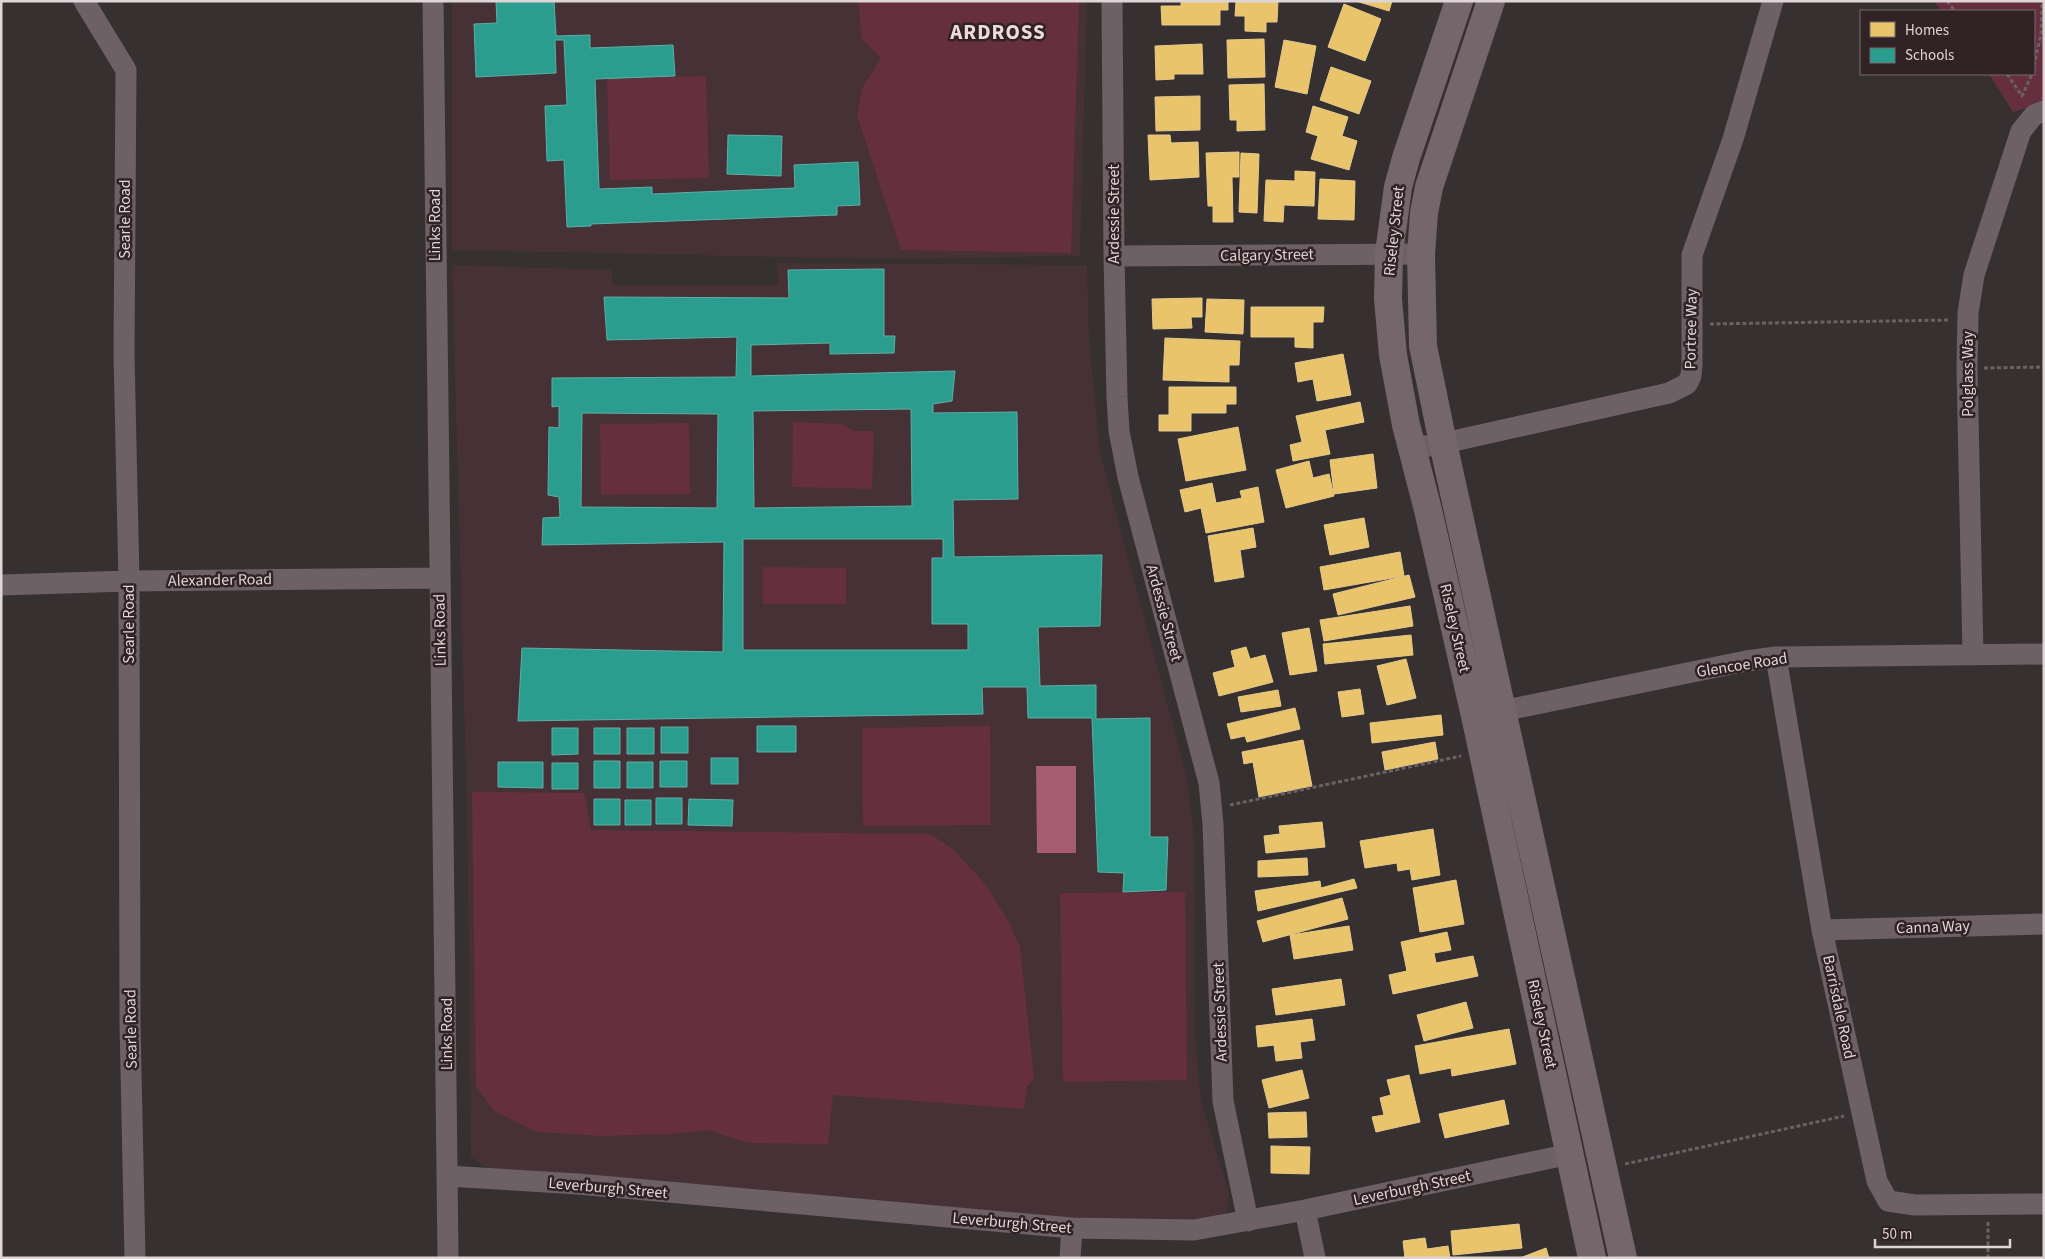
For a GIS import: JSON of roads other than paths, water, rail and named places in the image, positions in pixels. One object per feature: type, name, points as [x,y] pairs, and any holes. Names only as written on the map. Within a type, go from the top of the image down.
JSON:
[{"type":"highway","name":"Riseley Street","points":[[1459,1],[1398,187],[1389,254],[1388,298],[1392,355],[1411,446],[1475,716],[1592,1258]]},
{"type":"highway","name":"Riseley Street","points":[[1491,1],[1429,186],[1424,213],[1421,254],[1423,346],[1623,1258]]},
{"type":"street","name":"Searle Road","points":[[84,1],[126,70],[124,354],[129,581],[130,1023],[135,1258]]},
{"type":"street","name":"Links Road","points":[[433,1],[439,578],[447,1012],[448,1258]]},
{"type":"street","name":"Ardessie Street","points":[[1112,1],[1117,397],[1122,454],[1209,783],[1212,806],[1223,1101],[1248,1221]]},
{"type":"street","name":"Portree Way","points":[[1411,446],[1432,446],[1679,389],[1687,384],[1691,376],[1692,255],[1733,139],[1773,1]]},
{"type":"street","name":"Polglass Way","points":[[1973,655],[1967,368],[1968,320],[1974,274],[2021,131],[2034,115],[2044,111]]},
{"type":"street","name":"Calgary Street","points":[[1114,256],[1421,254]]},
{"type":"street","name":"Alexander Road","points":[[1,585],[129,581],[439,578]]},
{"type":"street","name":"Glencoe Road","points":[[1475,716],[1503,712],[1736,663],[1776,657],[2044,654]]},
{"type":"street","name":"Barrisdale Road","points":[[1776,657],[1822,930],[1877,1181],[1888,1201],[1915,1204],[2044,1204]]},
{"type":"street","name":"Canna Way","points":[[1822,930],[2044,924]]},
{"type":"street","name":"Leverburgh Street","points":[[447,1176],[578,1184],[1072,1228],[1194,1230],[1305,1210],[1570,1154]]},
{"type":"street","points":[[1305,1210],[1315,1258]]},
{"type":"street","points":[[1070,1258],[1072,1228]]},
{"type":"district","name":"ARDROSS","points":[[998,32]]}]
